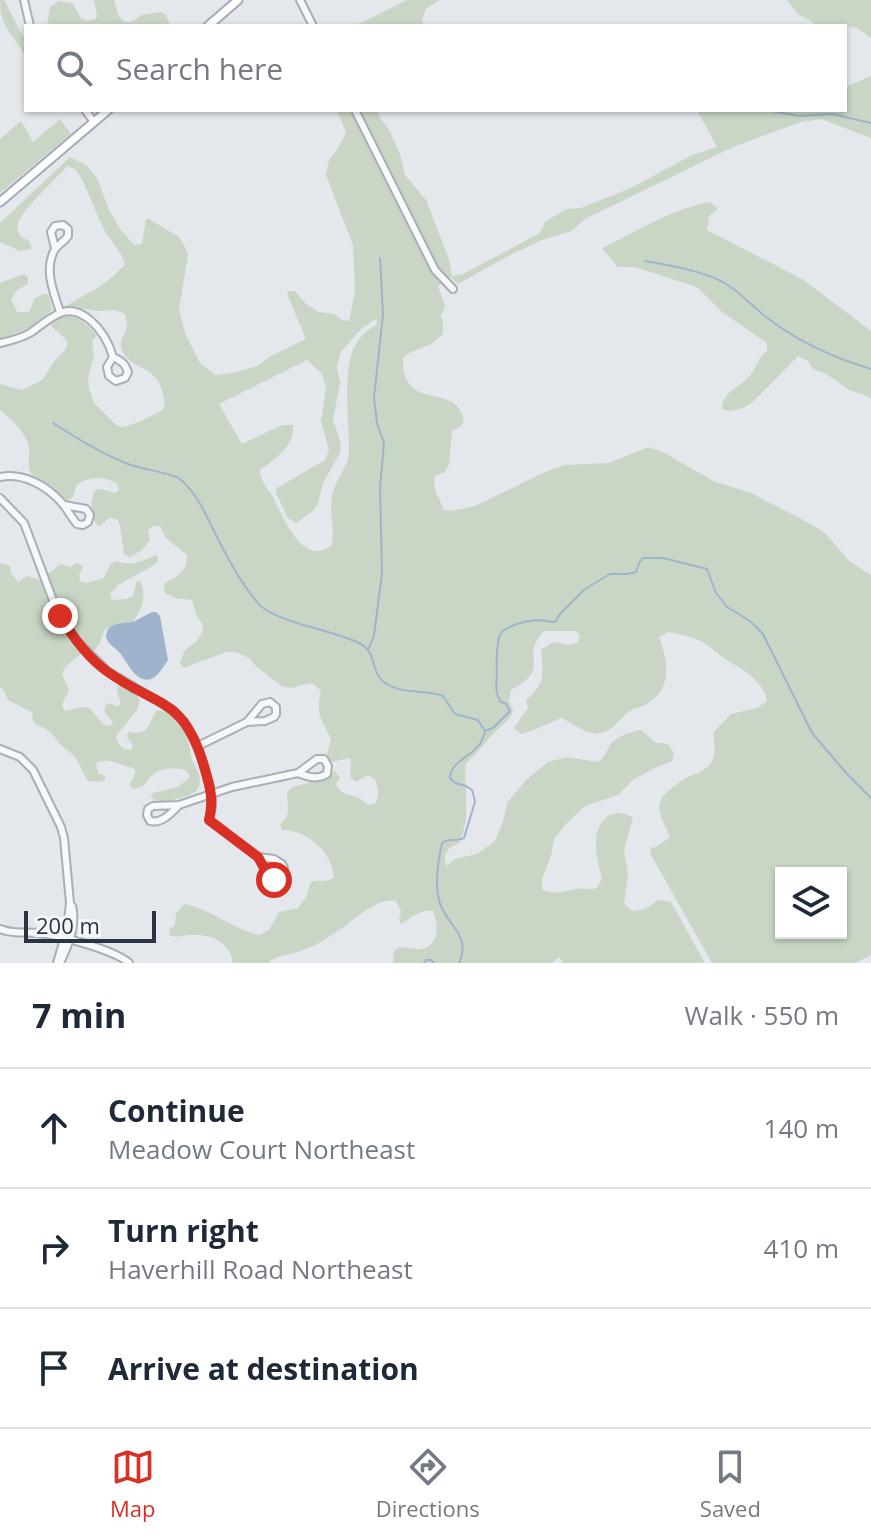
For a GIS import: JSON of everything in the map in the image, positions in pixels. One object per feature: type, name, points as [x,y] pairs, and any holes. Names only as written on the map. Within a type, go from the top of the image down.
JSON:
[{"type":"main road","points":[[210,24],[233,2]]},
{"type":"main road","points":[[0,202],[106,112]]},
{"type":"street","points":[[24,0],[30,24]]},
{"type":"street","points":[[300,0],[312,24]]},
{"type":"street","points":[[86,112],[94,122]]},
{"type":"street","points":[[356,112],[435,270],[453,289]]},
{"type":"street","points":[[55,248],[50,279],[60,312]]},
{"type":"street","points":[[0,343],[29,333],[60,312],[77,313],[86,317],[102,333],[113,357]]},
{"type":"street","points":[[0,477],[16,475],[27,478],[64,505]]},
{"type":"street","points":[[0,498],[24,523],[54,603],[76,640],[107,671],[173,710],[185,723],[198,746],[212,794],[209,820],[258,857],[270,878],[278,879],[284,874],[284,868],[278,861],[258,857]]},
{"type":"street","points":[[198,746],[247,722],[270,719],[276,714],[276,707],[270,702],[262,704],[247,722]]},
{"type":"street","points":[[0,749],[28,764],[61,827],[70,903],[67,939],[59,963]]},
{"type":"street","points":[[179,805],[158,822],[150,821],[147,815],[148,809],[153,806],[179,805],[232,787],[298,773],[313,760],[321,758],[329,770],[320,778],[298,773]]},
{"type":"street","points":[[0,929],[67,939],[113,953],[129,963]]},
{"type":"green space","points":[[0,0],[4,0],[24,38],[24,54],[5,25]]},
{"type":"green space","points":[[94,0],[114,0],[119,17],[125,22],[161,12],[166,15],[169,24],[47,24],[50,7],[59,1],[72,3],[86,21],[97,16]]},
{"type":"green space","points":[[407,0],[440,0],[426,9],[424,24],[359,24]]},
{"type":"green space","points":[[787,0],[871,0],[871,38],[847,24],[816,24],[798,14]]},
{"type":"green space","points":[[871,76],[871,138],[821,119],[801,122],[733,147],[585,219],[571,231],[512,254],[458,284],[451,277],[438,286],[445,306],[441,316],[443,334],[431,344],[403,358],[405,376],[411,386],[420,392],[452,402],[460,409],[464,422],[452,431],[449,464],[445,472],[435,476],[434,480],[444,510],[475,506],[565,465],[609,463],[648,447],[663,452],[715,482],[749,492],[807,522],[824,532],[849,561],[871,575],[871,955],[855,963],[712,963],[650,853],[651,847],[670,837],[659,805],[672,788],[710,764],[714,753],[713,733],[731,714],[757,708],[767,701],[752,677],[706,644],[668,632],[659,637],[666,665],[661,690],[647,704],[630,711],[610,730],[601,733],[586,731],[561,718],[521,734],[514,728],[528,708],[526,700],[540,683],[541,650],[553,642],[577,643],[580,637],[577,631],[544,631],[534,648],[531,675],[511,690],[509,700],[513,711],[466,763],[463,833],[459,843],[449,849],[445,858],[447,866],[455,859],[477,854],[495,841],[507,803],[526,780],[548,762],[567,757],[598,762],[616,739],[641,730],[656,743],[669,745],[674,754],[672,761],[634,779],[618,795],[585,806],[566,824],[554,839],[542,889],[555,893],[597,888],[602,878],[596,845],[598,829],[608,816],[618,813],[627,815],[633,818],[624,850],[628,874],[624,904],[633,911],[645,909],[658,900],[671,902],[705,963],[563,963],[558,958],[552,963],[393,963],[393,955],[398,948],[421,949],[432,944],[437,928],[433,911],[428,910],[401,924],[401,911],[396,901],[373,906],[316,944],[268,963],[233,963],[228,949],[211,937],[169,935],[175,925],[176,914],[184,904],[204,910],[249,932],[259,935],[269,930],[279,912],[298,908],[311,882],[334,878],[329,860],[317,844],[301,834],[282,830],[280,824],[287,814],[287,793],[292,787],[317,781],[335,771],[340,778],[336,784],[341,791],[368,805],[377,801],[377,785],[375,779],[368,775],[356,782],[351,778],[350,758],[331,762],[327,753],[331,739],[319,711],[321,691],[315,685],[283,687],[249,658],[236,652],[226,652],[184,668],[180,663],[185,650],[196,642],[203,631],[202,623],[192,600],[165,593],[164,584],[183,570],[187,555],[166,538],[160,526],[148,530],[150,540],[142,550],[130,557],[124,554],[117,519],[109,518],[99,527],[91,509],[95,490],[115,493],[119,490],[117,484],[97,478],[87,480],[77,484],[73,497],[68,501],[32,475],[26,438],[0,410],[0,384],[22,390],[42,380],[68,342],[51,326],[58,316],[80,320],[97,335],[92,341],[94,356],[88,377],[89,389],[94,403],[116,425],[123,427],[139,422],[165,407],[163,392],[153,375],[133,362],[122,350],[127,326],[125,314],[116,310],[97,311],[66,306],[105,282],[125,264],[103,228],[75,169],[67,166],[32,203],[18,223],[20,236],[29,241],[32,249],[20,251],[0,242],[0,223],[70,157],[87,166],[97,178],[109,210],[134,245],[142,244],[146,219],[179,237],[188,255],[179,309],[185,333],[200,363],[215,375],[257,366],[306,339],[287,294],[289,291],[295,291],[306,304],[319,312],[349,321],[355,291],[353,245],[326,175],[329,160],[346,133],[338,112],[378,112],[400,154],[405,175],[426,200],[449,259],[452,276],[463,274],[540,233],[545,222],[566,209],[581,208],[631,188],[692,155],[717,147],[698,112],[847,112],[847,86]],"holes":[[[377,318],[376,325],[357,342],[349,368],[349,450],[332,496],[332,545],[322,550],[312,550],[304,546],[289,528],[260,474],[260,470],[287,446],[293,425],[282,425],[242,444],[219,404],[307,360],[322,374],[326,388],[321,421],[329,450],[325,460],[277,488],[276,493],[288,518],[296,523],[313,511],[323,483],[341,451],[333,420],[340,383],[337,367],[340,353],[361,329]]]},
{"type":"green space","points":[[60,119],[71,134],[0,193],[0,139],[21,121],[33,142]]},
{"type":"green space","points":[[710,202],[718,209],[709,216],[707,230],[802,279],[871,331],[871,399],[813,369],[808,361],[798,356],[745,407],[728,411],[722,409],[727,395],[750,376],[767,351],[767,343],[722,312],[697,287],[635,267],[618,267],[602,248],[668,215]]},
{"type":"green space","points":[[24,274],[28,277],[28,284],[17,290],[11,299],[17,312],[29,312],[35,298],[44,294],[49,295],[52,310],[29,328],[0,339],[0,283]]},
{"type":"green space","points":[[156,555],[158,561],[154,565],[118,585],[110,594],[112,600],[126,599],[133,596],[137,581],[141,582],[143,599],[140,610],[130,625],[105,629],[93,652],[81,654],[66,666],[62,674],[69,690],[62,705],[65,711],[87,707],[103,724],[110,726],[113,722],[104,712],[110,703],[121,705],[117,690],[119,683],[134,691],[140,700],[137,710],[116,736],[124,749],[131,750],[133,745],[127,737],[128,732],[144,731],[156,711],[173,716],[187,739],[200,784],[192,794],[166,801],[151,798],[153,793],[178,787],[190,777],[186,770],[161,770],[144,785],[133,789],[130,784],[136,772],[133,768],[106,761],[96,763],[98,773],[105,776],[105,780],[88,781],[73,755],[49,731],[35,724],[33,713],[8,700],[0,687],[0,564],[10,566],[18,582],[27,576],[41,580],[60,564],[71,567],[79,563],[83,567],[80,581],[86,583],[104,578],[111,563],[137,562]]},
{"type":"water","points":[[152,612],[160,616],[168,660],[156,676],[145,680],[132,670],[106,635],[112,626],[135,621]]},
{"type":"waterway","points":[[777,112],[799,116],[832,114],[871,123]]},
{"type":"waterway","points":[[369,648],[374,635],[382,574],[380,488],[384,443],[377,423],[374,398],[383,314],[380,258]]},
{"type":"waterway","points":[[645,261],[695,271],[723,282],[790,334],[830,354],[871,369]]},
{"type":"waterway","points":[[53,423],[118,460],[170,475],[187,485],[242,581],[266,610],[359,643],[369,651],[384,682],[397,689],[443,696],[455,714],[478,720],[485,731]]},
{"type":"waterway","points":[[459,963],[463,946],[441,906],[438,866],[442,843],[464,838],[475,802],[472,790],[455,783],[450,778],[451,772],[480,744],[485,731],[493,728],[510,711],[500,701],[496,689],[501,633],[522,622],[555,622],[585,589],[610,574],[636,572],[643,558],[663,558],[707,569],[716,593],[727,607],[750,621],[763,634],[812,733],[871,798]]},
{"type":"waterway","points":[[424,963],[426,960],[434,963]]},
{"type":"route","points":[[60,616],[76,640],[101,667],[160,701],[185,723],[198,746],[212,794],[209,820],[258,857],[274,880]]}]
